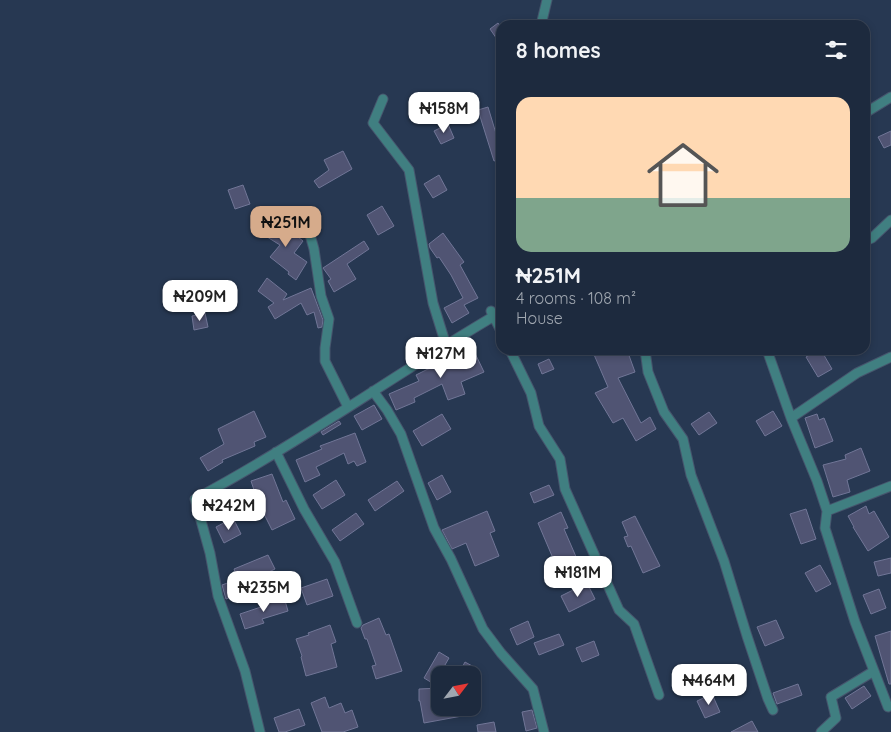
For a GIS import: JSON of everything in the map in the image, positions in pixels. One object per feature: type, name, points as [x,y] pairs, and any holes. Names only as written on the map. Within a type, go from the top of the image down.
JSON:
[{"type":"street","points":[[542,20],[547,0]]},
{"type":"street","points":[[870,111],[891,98]]},
{"type":"street","points":[[383,99],[373,123],[410,170],[433,303],[446,345]]},
{"type":"street","points":[[305,217],[314,249],[321,296],[329,319],[325,361],[348,407]]},
{"type":"street","points":[[870,239],[891,220]]},
{"type":"street","points":[[260,732],[246,671],[218,596],[210,553],[194,498],[239,475],[495,313]]},
{"type":"street","points":[[512,355],[531,393],[539,426],[560,459],[565,488],[618,610],[634,624],[660,695]]},
{"type":"street","points":[[646,355],[648,372],[664,412],[683,439],[691,475],[722,553],[750,645],[773,710]]},
{"type":"street","points":[[769,355],[791,418],[817,481],[826,511],[825,528],[855,622],[888,707]]},
{"type":"street","points":[[791,418],[857,373],[891,357]]},
{"type":"street","points":[[373,391],[401,434],[434,528],[484,629],[501,653],[533,688],[544,732]]},
{"type":"street","points":[[276,452],[304,509],[335,562],[357,623]]},
{"type":"street","points":[[826,511],[891,486]]},
{"type":"street","points":[[821,732],[836,718],[831,698],[874,671]]},
{"type":"building","points":[[496,24],[496,38],[490,29]]},
{"type":"building","points":[[488,107],[496,133],[496,160],[494,161],[478,110]]},
{"type":"building","points":[[448,124],[454,138],[441,144],[434,131]]},
{"type":"building","points":[[891,131],[891,145],[884,148],[878,137]]},
{"type":"building","points":[[343,151],[352,169],[319,188],[314,181],[329,170],[324,160]]},
{"type":"building","points":[[439,175],[447,190],[433,198],[424,184]]},
{"type":"building","points":[[243,185],[250,204],[235,209],[228,190]]},
{"type":"building","points":[[382,206],[394,226],[378,235],[367,215]]},
{"type":"building","points":[[277,216],[290,225],[288,229],[303,241],[294,253],[307,262],[296,280],[270,257],[280,245],[264,235]]},
{"type":"building","points":[[443,233],[464,262],[460,265],[478,298],[464,305],[469,313],[452,323],[444,308],[463,298],[451,275],[439,257],[437,258],[429,244]]},
{"type":"building","points":[[364,241],[369,249],[347,264],[356,279],[334,292],[328,281],[331,279],[323,268]]},
{"type":"building","points":[[267,278],[287,294],[283,300],[311,288],[323,320],[322,327],[318,328],[314,312],[307,315],[301,303],[275,319],[268,307],[274,303],[258,291]]},
{"type":"building","points":[[205,313],[208,327],[194,330],[192,316]]},
{"type":"building","points":[[472,347],[484,372],[461,382],[465,394],[448,400],[442,384],[414,398],[415,402],[396,410],[389,394],[419,381],[416,375],[428,369],[457,360],[455,355]]},
{"type":"building","points":[[594,355],[629,355],[635,372],[618,378],[641,423],[650,417],[656,429],[636,441],[623,418],[613,423],[595,393],[608,387]]},
{"type":"building","points":[[809,355],[824,355],[832,369],[818,377],[806,357]]},
{"type":"building","points":[[549,359],[554,369],[542,374],[538,364]]},
{"type":"building","points":[[374,405],[382,419],[362,430],[354,416]]},
{"type":"building","points":[[254,411],[266,437],[254,442],[255,446],[222,460],[223,462],[208,471],[200,458],[224,444],[218,429]]},
{"type":"building","points":[[773,411],[782,426],[765,436],[756,421]]},
{"type":"building","points":[[709,412],[717,423],[699,435],[691,424]]},
{"type":"building","points":[[442,414],[451,429],[422,446],[413,431]]},
{"type":"building","points":[[817,414],[819,420],[824,418],[833,441],[815,448],[805,418]]},
{"type":"building","points":[[339,421],[341,424],[323,435],[321,432]]},
{"type":"building","points":[[355,433],[366,462],[357,466],[354,461],[348,464],[344,453],[316,467],[320,475],[305,482],[296,460],[322,449],[320,446]]},
{"type":"building","points":[[861,448],[870,471],[847,480],[850,492],[833,497],[823,465],[846,459],[845,455]]},
{"type":"building","points":[[272,474],[283,502],[286,500],[295,519],[272,530],[258,502],[251,481]]},
{"type":"building","points":[[442,475],[451,492],[437,500],[428,483]]},
{"type":"building","points":[[336,480],[345,495],[322,509],[313,495]]},
{"type":"building","points":[[397,481],[404,491],[375,511],[368,500]]},
{"type":"building","points":[[549,485],[554,495],[534,503],[530,493]]},
{"type":"building","points":[[866,506],[869,514],[874,511],[889,537],[868,551],[848,516]]},
{"type":"building","points":[[806,509],[816,539],[801,544],[790,514]]},
{"type":"building","points":[[487,511],[495,531],[490,533],[499,556],[475,566],[466,543],[452,549],[442,530]]},
{"type":"building","points":[[561,512],[568,528],[564,529],[580,566],[555,577],[549,565],[555,563],[538,523]]},
{"type":"building","points":[[356,513],[364,524],[340,541],[332,530]]},
{"type":"building","points":[[635,516],[660,566],[643,573],[631,546],[628,547],[624,537],[628,536],[622,522]]},
{"type":"building","points":[[233,518],[241,534],[224,543],[216,527]]},
{"type":"building","points":[[268,555],[275,569],[232,590],[234,596],[226,599],[222,585],[238,579],[234,569]]},
{"type":"building","points":[[891,558],[891,573],[878,576],[874,562]]},
{"type":"building","points":[[820,565],[831,584],[816,592],[805,573]]},
{"type":"building","points":[[327,579],[333,596],[307,605],[301,588]]},
{"type":"building","points":[[587,583],[595,599],[569,612],[561,596]]},
{"type":"building","points":[[879,589],[886,608],[871,614],[863,595]]},
{"type":"building","points":[[284,597],[288,611],[262,619],[264,623],[245,629],[240,614],[267,605],[266,602]]},
{"type":"building","points":[[379,618],[386,635],[389,634],[402,671],[376,679],[372,666],[376,665],[361,628],[363,625]]},
{"type":"building","points":[[776,620],[784,638],[765,646],[757,627]]},
{"type":"building","points":[[528,621],[534,637],[517,645],[510,629]]},
{"type":"building","points":[[330,625],[336,642],[331,644],[337,667],[306,676],[296,639]]},
{"type":"building","points":[[891,631],[891,684],[889,684],[875,636]]},
{"type":"building","points":[[559,634],[564,645],[539,655],[534,643]]},
{"type":"building","points":[[594,641],[599,655],[582,662],[576,648]]},
{"type":"building","points":[[439,652],[449,658],[444,666],[431,666],[431,682],[424,678]]},
{"type":"building","points":[[465,662],[472,666],[463,666]]},
{"type":"building","points":[[798,684],[802,695],[777,704],[773,693]]},
{"type":"building","points":[[864,686],[871,696],[852,709],[845,698]]},
{"type":"building","points":[[431,688],[431,716],[462,716],[424,723],[419,701],[419,689]]},
{"type":"building","points":[[712,694],[720,712],[705,718],[697,701]]},
{"type":"building","points":[[325,697],[329,708],[341,703],[345,713],[352,710],[358,727],[343,732],[322,732],[311,703]]},
{"type":"building","points":[[299,709],[305,725],[285,732],[279,732],[274,718]]},
{"type":"building","points":[[532,710],[537,728],[526,731],[522,712]]},
{"type":"building","points":[[752,721],[758,732],[731,732]]},
{"type":"building","points":[[494,722],[496,732],[478,732],[477,725]]}]
